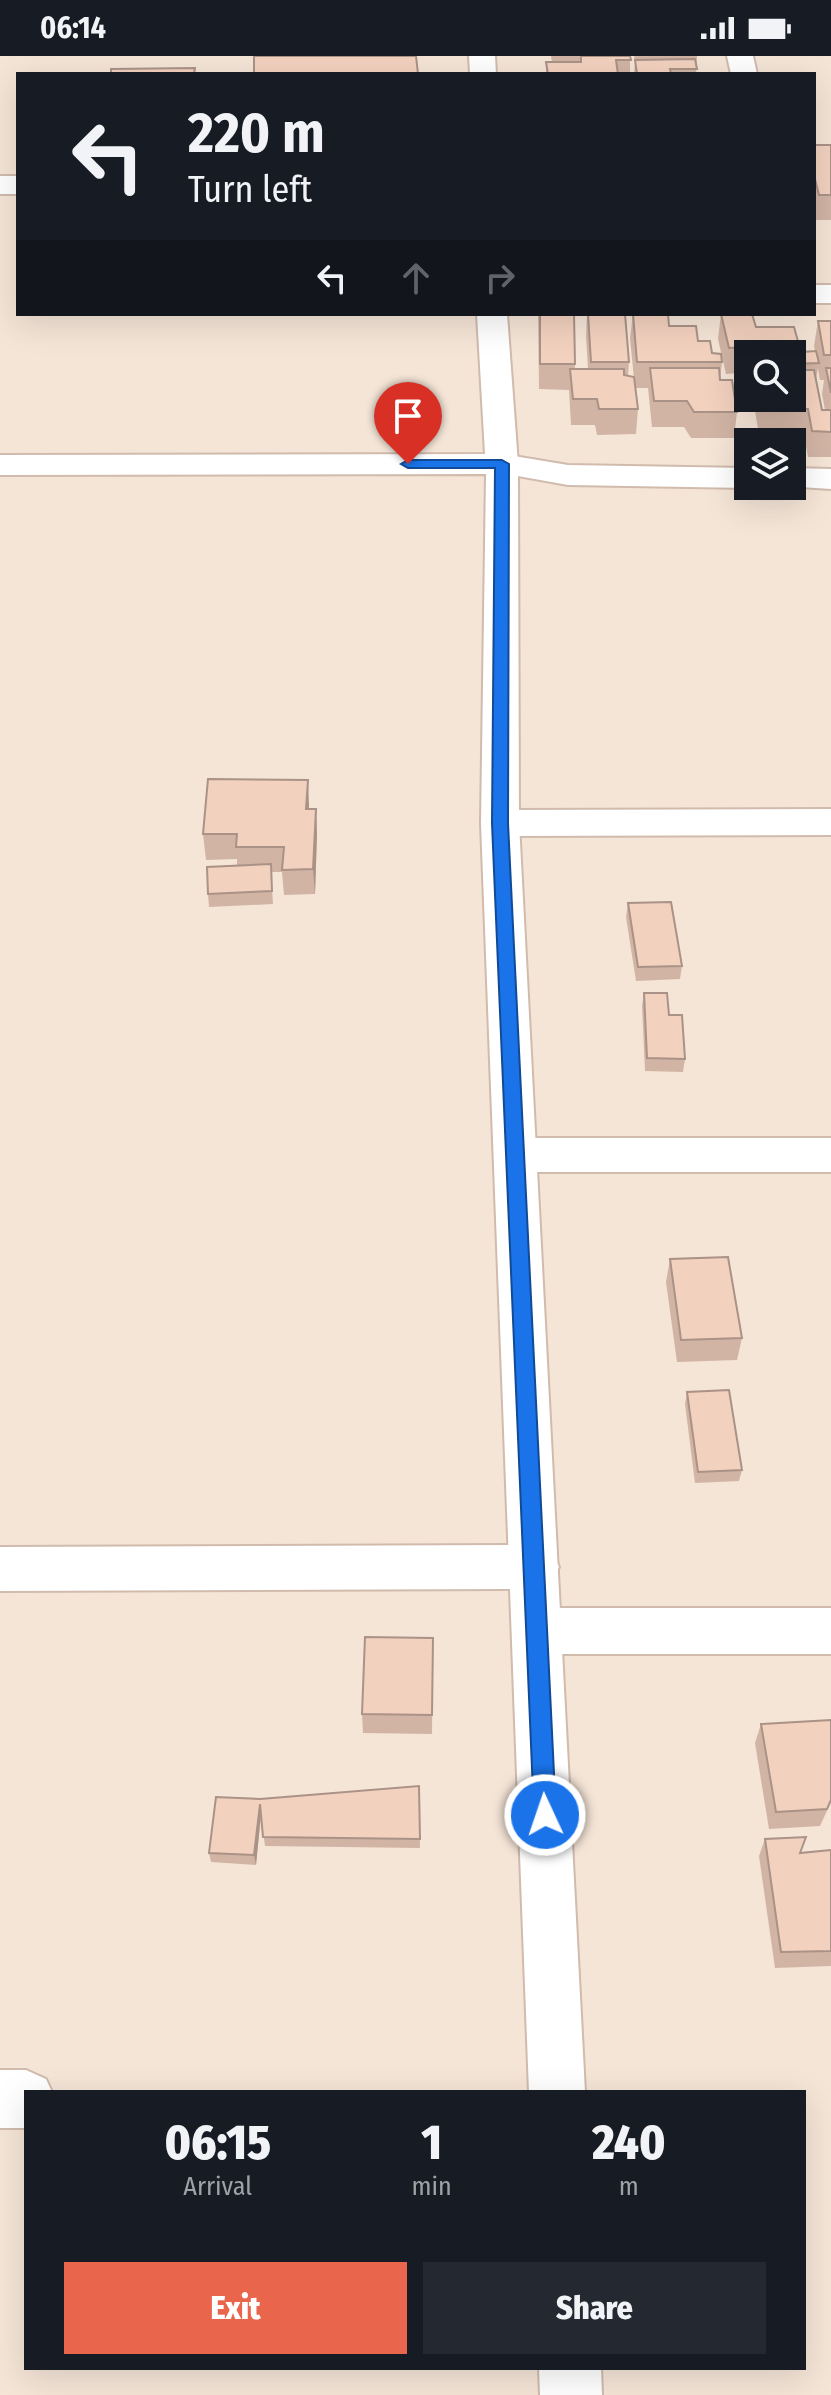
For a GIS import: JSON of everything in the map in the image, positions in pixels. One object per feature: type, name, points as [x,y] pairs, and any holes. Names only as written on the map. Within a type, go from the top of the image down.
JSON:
[{"type":"street","points":[[492,316],[502,464],[500,823],[557,2090]]},
{"type":"street","points":[[0,465],[502,464],[568,475],[734,478]]},
{"type":"street","points":[[806,478],[831,479]]},
{"type":"street","points":[[500,823],[831,822]]},
{"type":"street","points":[[515,1155],[831,1155]]},
{"type":"street","points":[[0,1569],[534,1567]]},
{"type":"street","points":[[537,1631],[831,1631]]},
{"type":"street","points":[[0,2099],[24,2099]]},
{"type":"street","points":[[570,2370],[571,2395]]},
{"type":"shaded area","points":[[0,56],[831,56],[831,2395],[0,2395]]},
{"type":"building","points":[[254,56],[416,56],[418,72],[254,72]]},
{"type":"building","points":[[581,56],[630,56],[631,60],[616,60],[618,72],[548,72],[546,62],[581,62]]},
{"type":"building","points":[[695,59],[697,69],[637,72],[635,60]]},
{"type":"building","points":[[195,68],[194,72],[111,72],[111,69]]},
{"type":"building","points":[[816,145],[831,145],[831,195],[819,195]]},
{"type":"building","points":[[540,316],[574,316],[575,364],[540,364]]},
{"type":"building","points":[[588,316],[625,316],[629,362],[591,362]]},
{"type":"building","points":[[633,316],[668,316],[669,326],[696,326],[698,341],[710,341],[712,353],[721,354],[722,362],[637,362]]},
{"type":"building","points":[[721,316],[753,316],[756,327],[794,327],[798,340],[734,340],[734,348],[729,348]]},
{"type":"building","points":[[818,321],[831,321],[831,355],[824,355]]},
{"type":"building","points":[[816,351],[819,363],[806,363],[806,352]]},
{"type":"building","points":[[650,368],[719,368],[720,380],[732,380],[734,412],[694,412],[687,401],[654,401]]},
{"type":"building","points":[[826,368],[831,368],[831,393]]},
{"type":"building","points":[[570,369],[624,369],[624,375],[634,377],[638,409],[599,409],[597,399],[573,399]]},
{"type":"building","points":[[806,370],[814,370],[822,410],[831,410],[831,432],[812,431]]},
{"type":"building","points":[[208,779],[308,780],[306,809],[316,809],[313,869],[282,870],[284,847],[236,847],[237,834],[203,834]]},
{"type":"building","points":[[271,864],[272,891],[208,894],[207,867]]},
{"type":"building","points":[[671,902],[682,966],[638,967],[628,903]]},
{"type":"building","points":[[644,993],[667,993],[669,1015],[682,1015],[685,1059],[647,1058]]},
{"type":"building","points":[[728,1257],[742,1338],[681,1340],[670,1259]]},
{"type":"building","points":[[729,1390],[742,1470],[698,1472],[687,1392]]},
{"type":"building","points":[[365,1637],[433,1638],[432,1715],[362,1714]]},
{"type":"building","points":[[831,1720],[831,1800],[827,1809],[776,1812],[761,1724]]},
{"type":"building","points":[[419,1786],[420,1839],[263,1837],[260,1804],[254,1855],[209,1853],[216,1797],[260,1799]]},
{"type":"building","points":[[806,1837],[800,1853],[831,1850],[831,1951],[781,1952],[765,1839]]},
{"type":"route","points":[[408,464],[502,464],[500,823],[545,1815]]}]
